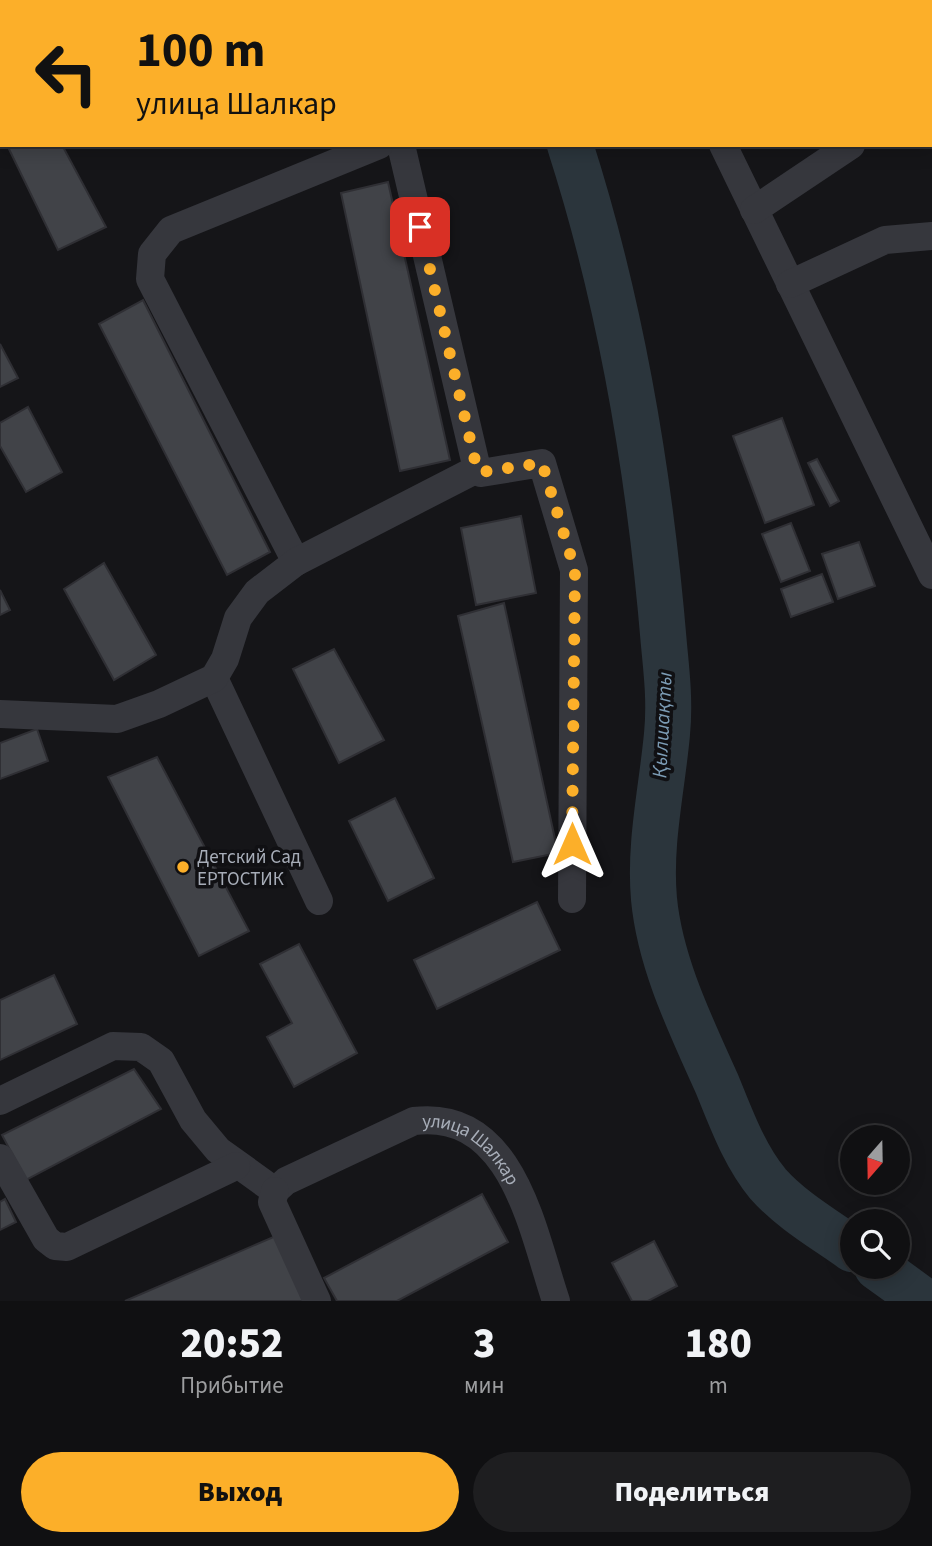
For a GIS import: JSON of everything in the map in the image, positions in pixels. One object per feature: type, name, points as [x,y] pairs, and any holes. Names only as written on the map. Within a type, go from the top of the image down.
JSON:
[{"type":"street","points":[[296,562],[150,279],[152,254],[171,230],[374,147]]},
{"type":"street","points":[[401,147],[477,469],[481,472],[542,463],[575,570],[572,899]]},
{"type":"street","points":[[724,147],[932,575]]},
{"type":"street","points":[[754,210],[848,147]]},
{"type":"street","points":[[790,284],[885,240],[932,236]]},
{"type":"street","points":[[0,714],[117,719],[159,704],[214,678],[225,659],[238,618],[249,602],[296,562],[477,469]]},
{"type":"street","points":[[214,678],[318,901]]},
{"type":"street","points":[[0,1101],[113,1046],[141,1047],[161,1061],[193,1120],[236,1166],[275,1191],[272,1202],[317,1301]]},
{"type":"street","name":"улица Шалкар","points":[[275,1191],[286,1181],[414,1121],[435,1118],[458,1124],[482,1140],[505,1162],[517,1184],[556,1301]]},
{"type":"street","points":[[0,1158],[46,1239],[61,1247],[67,1247],[236,1166]]},
{"type":"building","points":[[8,147],[63,147],[106,227],[58,250]]},
{"type":"building","points":[[388,182],[450,460],[400,471],[341,193]]},
{"type":"building","points":[[143,300],[270,552],[227,575],[99,324]]},
{"type":"building","points":[[0,344],[18,378],[0,387]]},
{"type":"building","points":[[28,407],[62,472],[26,492],[0,446],[0,423]]},
{"type":"building","points":[[782,418],[814,505],[765,523],[733,436]]},
{"type":"building","points":[[817,459],[839,501],[830,506],[808,463]]},
{"type":"building","points":[[521,516],[536,593],[476,605],[461,528]]},
{"type":"building","points":[[791,523],[810,571],[781,582],[762,534]]},
{"type":"building","points":[[859,542],[875,586],[838,599],[822,554]]},
{"type":"building","points":[[104,563],[156,655],[114,680],[64,589]]},
{"type":"building","points":[[822,574],[833,602],[791,617],[781,589]]},
{"type":"building","points":[[0,590],[10,610],[0,615]]},
{"type":"building","points":[[504,603],[558,853],[513,862],[458,616]]},
{"type":"building","points":[[334,649],[384,740],[339,763],[293,669]]},
{"type":"building","points":[[37,729],[48,761],[0,779],[0,743]]},
{"type":"building","points":[[157,757],[249,931],[199,956],[108,777]]},
{"type":"building","points":[[395,798],[434,878],[388,901],[349,821]]},
{"type":"building","points":[[537,902],[560,950],[437,1009],[414,960]]},
{"type":"building","points":[[299,944],[357,1053],[294,1087],[267,1037],[292,1023],[260,964]]},
{"type":"building","points":[[54,975],[77,1024],[0,1060],[0,1000]]},
{"type":"building","points":[[134,1069],[161,1109],[26,1180],[2,1135]]},
{"type":"building","points":[[482,1194],[508,1242],[397,1301],[337,1301],[324,1278]]},
{"type":"building","points":[[5,1199],[16,1222],[0,1230],[0,1202]]},
{"type":"building","points":[[278,1235],[306,1301],[125,1301]]},
{"type":"building","points":[[654,1241],[677,1286],[648,1301],[632,1301],[612,1263]]},
{"type":"waterway","name":"Қылшақты","points":[[571,147],[605,268],[619,330],[651,518],[668,712],[653,857],[657,923],[687,1017],[752,1161],[768,1184],[787,1202],[840,1241]]},
{"type":"waterway","name":"Қылшақты","points":[[894,1279],[924,1301]]},
{"type":"place","name":"Детский Сад ЕРТОСТИК","points":[[183,867]]},
{"type":"route","points":[[420,227],[477,469],[481,472],[542,463],[575,570],[572,844]]}]
